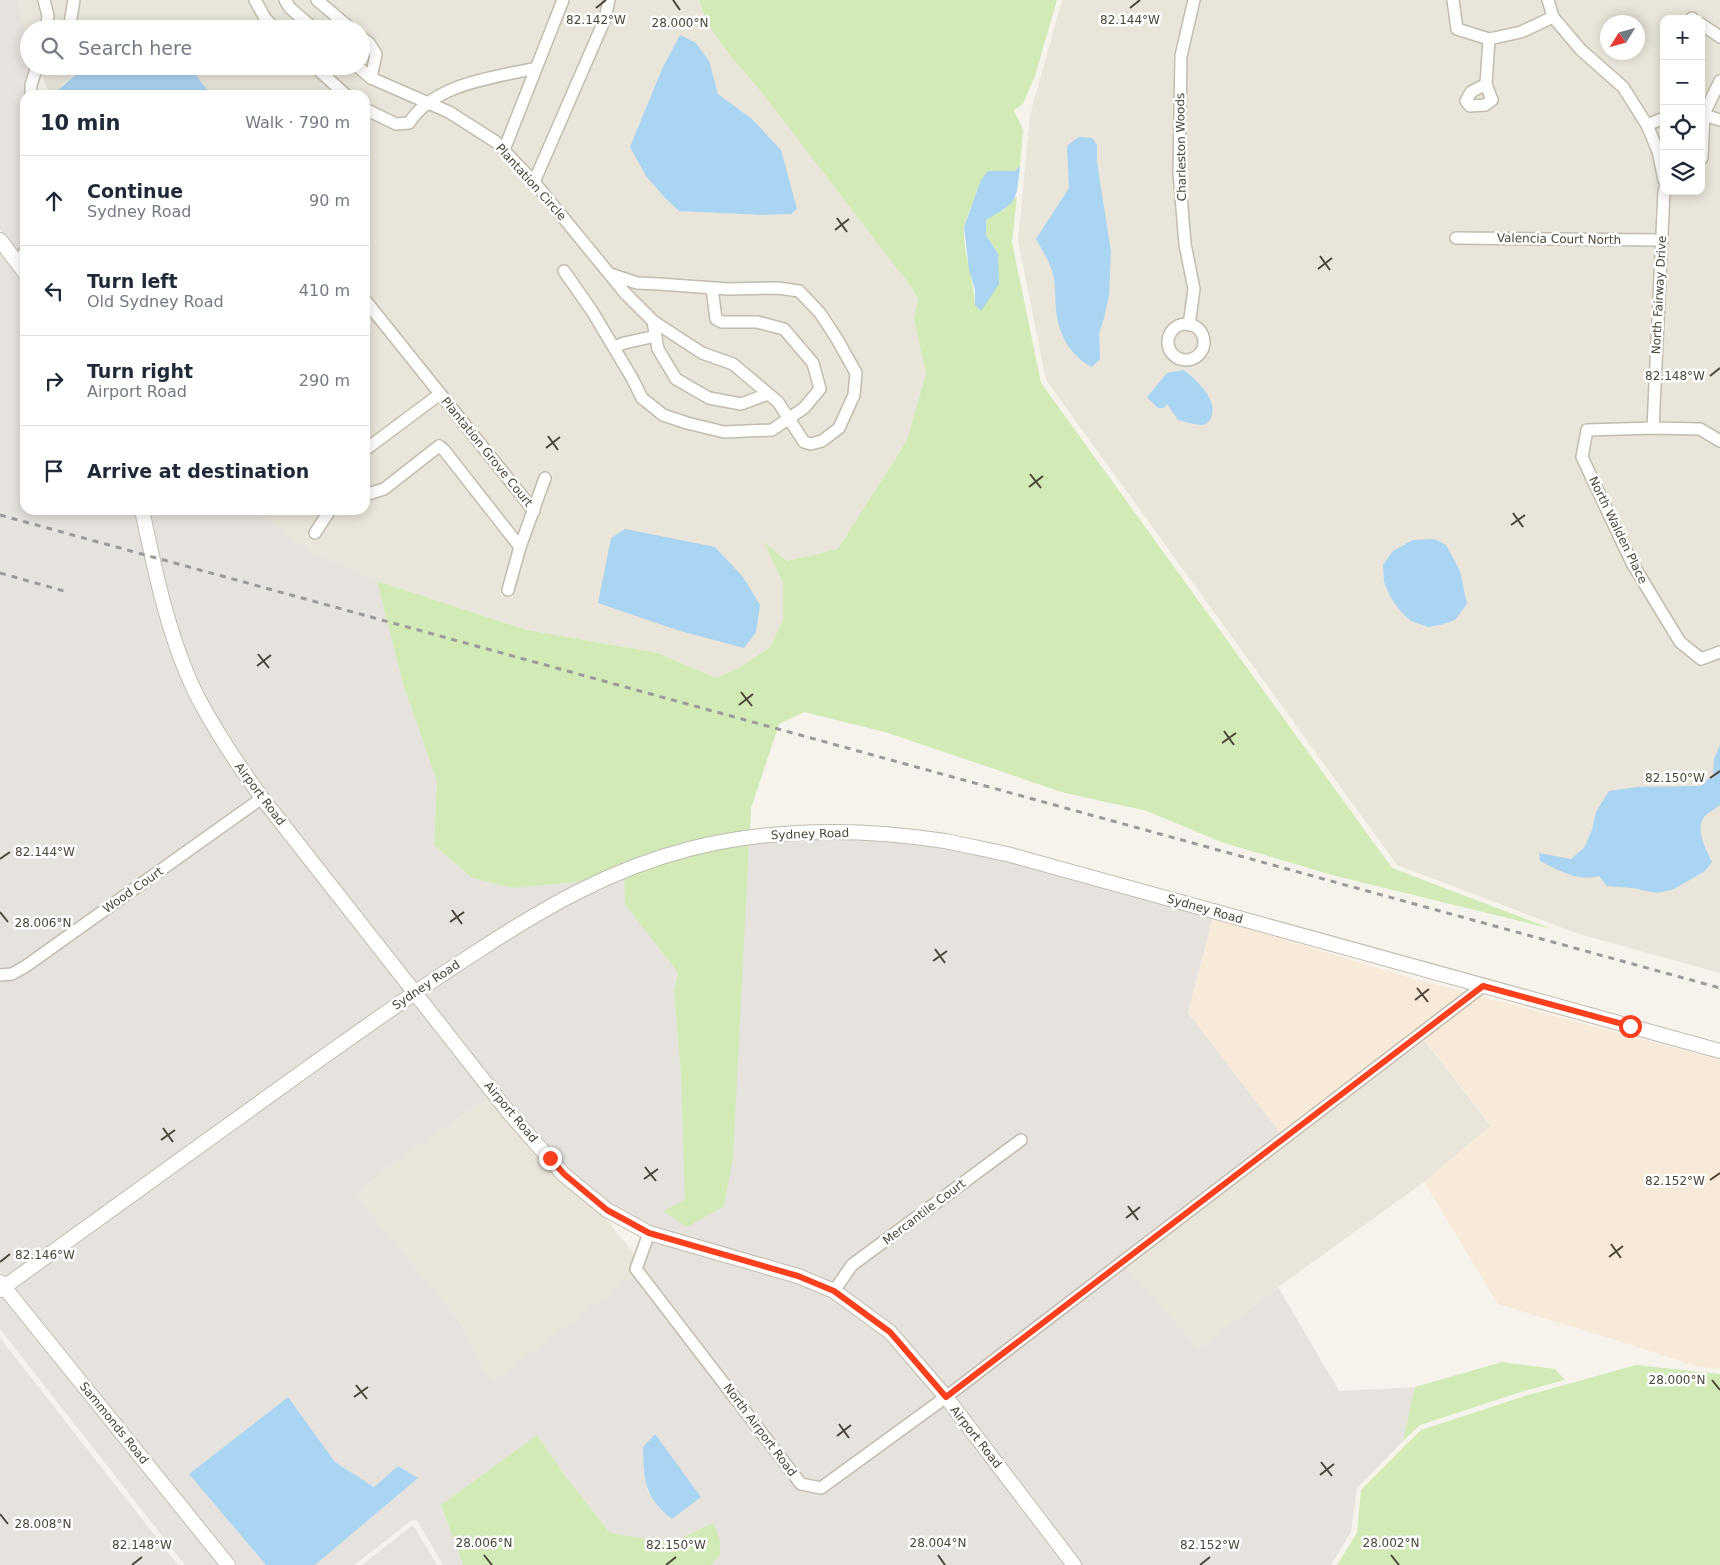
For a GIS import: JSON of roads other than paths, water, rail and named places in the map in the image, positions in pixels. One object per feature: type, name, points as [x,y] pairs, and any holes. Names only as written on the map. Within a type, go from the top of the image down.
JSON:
[{"type":"street","points":[[44,0],[47,20]]},
{"type":"street","points":[[70,20],[74,0]]},
{"type":"street","points":[[255,0],[267,20]]},
{"type":"street","points":[[285,0],[290,8],[304,20]]},
{"type":"street","points":[[317,0],[340,20]]},
{"type":"street","points":[[504,150],[563,0]]},
{"type":"street","points":[[534,182],[605,19],[608,0]]},
{"type":"street","name":"Charleston Woods","points":[[1189,325],[1194,289],[1185,244],[1179,172],[1180,65],[1194,0]]},
{"type":"street","points":[[1453,0],[1457,29],[1489,39],[1521,32],[1553,17]]},
{"type":"street","points":[[1548,0],[1553,17],[1581,50],[1623,88],[1647,125],[1660,161]]},
{"type":"street","points":[[1705,27],[1720,37]]},
{"type":"street","points":[[1486,84],[1489,39]]},
{"type":"street","points":[[370,45],[376,54],[371,78]]},
{"type":"street","points":[[370,111],[396,124],[409,123],[415,113],[427,103],[456,87],[536,68]]},
{"type":"street","points":[[31,90],[34,75]]},
{"type":"street","points":[[324,75],[340,90]]},
{"type":"street","name":"Plantation Circle","points":[[368,75],[449,112],[496,142],[534,182],[625,293],[653,321],[702,353],[733,364],[778,402],[804,442],[811,444],[822,441],[839,428],[854,395],[856,372],[820,313],[799,291],[778,288],[712,288],[637,282],[610,274]]},
{"type":"street","points":[[1705,110],[1720,82]]},
{"type":"street","points":[[1705,115],[1720,120]]},
{"type":"street","points":[[1647,125],[1660,120]]},
{"type":"street","name":"North Fairway Drive","points":[[1653,428],[1664,195]]},
{"type":"street","name":"Valencia Court North","points":[[1456,238],[1662,240]]},
{"type":"street","points":[[0,240],[20,263]]},
{"type":"street","points":[[564,271],[592,311],[642,398],[663,415],[724,432],[772,430],[804,408],[820,389],[813,363],[784,328],[757,322],[722,322],[716,319],[712,288]]},
{"type":"street","name":"Plantation Grove Court","points":[[370,306],[534,510]]},
{"type":"street","points":[[653,321],[658,349],[676,379],[710,398],[741,404],[768,394]]},
{"type":"street","points":[[614,347],[656,336]]},
{"type":"street","name":"Plantation Grove Court","points":[[370,446],[440,394]]},
{"type":"street","points":[[1653,428],[1700,429],[1720,441]]},
{"type":"street","name":"North Walden Place","points":[[1653,428],[1587,430],[1582,456],[1632,563],[1680,642],[1701,659],[1720,652]]},
{"type":"street","points":[[370,493],[384,489],[439,446],[520,547]]},
{"type":"street","name":"Plantation Grove Court","points":[[508,590],[520,547],[545,478]]},
{"type":"street","name":"Airport Road","points":[[143,515],[152,557],[176,644],[197,695],[227,749],[262,798],[510,1114],[564,1174],[607,1210],[649,1233],[798,1276],[834,1291],[890,1332],[946,1397],[1074,1565]]},
{"type":"street","points":[[315,533],[327,515]]},
{"type":"street","name":"Wood Court","points":[[0,975],[12,974],[26,966],[262,798]]},
{"type":"street","name":"Sydney Road","points":[[1,1286],[415,991],[508,931],[568,896],[624,870],[688,849],[749,837],[811,832],[876,833],[946,841],[1010,854],[1720,1051]]},
{"type":"street","points":[[946,1397],[1483,986]]},
{"type":"street","name":"Mercantile Court","points":[[834,1291],[852,1266],[1021,1140]]},
{"type":"street","name":"North Airport Road","points":[[649,1233],[636,1269],[801,1484],[821,1488],[946,1397]]},
{"type":"street","name":"Sammonds Road","points":[[1,1286],[228,1565]]},
{"type":"water","points":[[680,35],[696,43],[709,61],[718,94],[752,119],[781,150],[797,209],[791,214],[762,215],[679,211],[646,176],[630,147],[662,69]]},
{"type":"water","points":[[76,75],[196,75],[207,90],[58,90]]},
{"type":"water","points":[[1080,137],[1092,138],[1097,145],[1097,162],[1111,252],[1109,295],[1099,334],[1100,359],[1092,367],[1077,357],[1062,335],[1057,319],[1053,276],[1049,263],[1036,239],[1069,188],[1067,146]]},
{"type":"water","points":[[1020,166],[1018,187],[1014,200],[1004,209],[986,220],[986,235],[998,254],[999,284],[981,311],[975,305],[975,290],[969,270],[964,227],[981,180],[988,171],[1015,171]]},
{"type":"water","points":[[1184,370],[1205,391],[1212,404],[1211,418],[1205,424],[1178,420],[1167,404],[1164,408],[1158,408],[1147,397],[1167,373]]},
{"type":"water","points":[[625,529],[715,547],[743,577],[760,605],[756,632],[744,648],[677,630],[598,603],[611,538]]},
{"type":"water","points":[[1434,539],[1446,545],[1460,571],[1467,604],[1455,620],[1428,627],[1411,621],[1402,613],[1391,598],[1384,582],[1383,565],[1393,551],[1413,540]]},
{"type":"water","points":[[1720,745],[1720,805],[1704,817],[1701,827],[1702,840],[1712,862],[1705,871],[1674,889],[1657,893],[1633,888],[1607,886],[1599,876],[1576,876],[1540,861],[1539,853],[1571,859],[1584,848],[1592,830],[1596,812],[1609,791],[1637,787],[1700,786],[1713,775],[1714,759]]},
{"type":"water","points":[[288,1397],[335,1462],[374,1487],[398,1466],[418,1478],[315,1565],[266,1565],[189,1474]]},
{"type":"water","points":[[655,1434],[701,1497],[672,1519],[656,1503],[647,1487],[645,1478],[643,1447]]},
{"type":"railway","points":[[0,515],[1720,988]]},
{"type":"railway","points":[[0,573],[64,591]]}]
